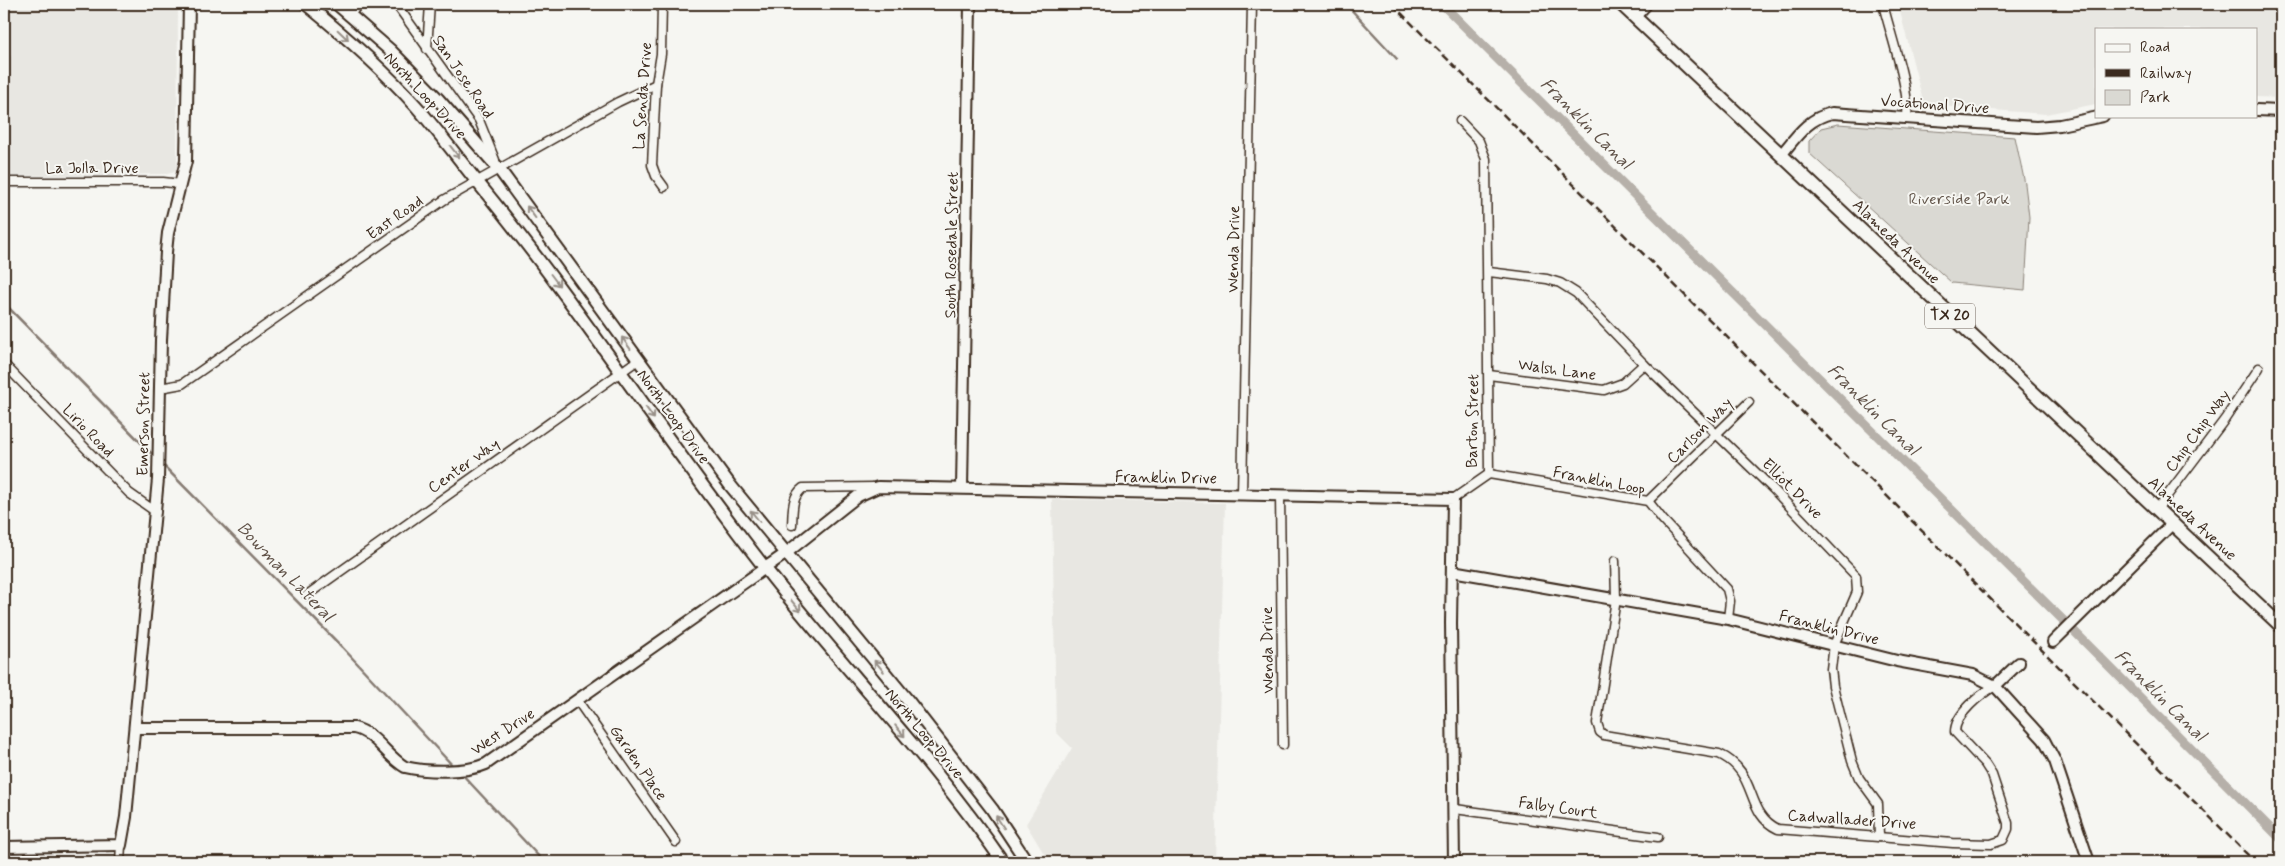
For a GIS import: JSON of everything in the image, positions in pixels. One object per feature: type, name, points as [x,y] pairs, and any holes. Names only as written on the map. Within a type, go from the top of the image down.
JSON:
[{"type":"main road","name":"North Loop Drive","points":[[306,4],[334,26],[414,104],[454,150],[476,181],[515,226],[765,568],[969,812],[1002,862]]},
{"type":"main road","name":"North Loop Drive","points":[[337,4],[391,51],[438,98],[499,169],[730,485],[785,554],[922,717],[992,809],[1027,862]]},
{"type":"main road","name":"Alameda Avenue","points":[[1621,4],[2281,626]]},
{"type":"main road","points":[[1635,16],[1646,4]]},
{"type":"street","name":"Emerson Street","points":[[121,845],[126,817],[156,512],[166,252],[168,233],[186,161],[189,4]]},
{"type":"street","points":[[350,14],[359,4]]},
{"type":"street","name":"San Jose Road","points":[[396,4],[478,120],[499,169]]},
{"type":"street","points":[[427,49],[430,4]]},
{"type":"street","name":"La Senda Drive","points":[[662,4],[661,54],[656,84],[652,168],[664,187]]},
{"type":"street","name":"South Rosedale Street","points":[[962,488],[970,4]]},
{"type":"street","name":"Wenda Drive","points":[[1242,494],[1252,4]]},
{"type":"street","points":[[1883,4],[1905,90],[1908,107],[1907,117]]},
{"type":"street","name":"East Road","points":[[160,388],[182,384],[444,200],[618,102],[656,84]]},
{"type":"street","points":[[2258,110],[2281,111]]},
{"type":"street","name":"Vocational Drive","points":[[1781,155],[1806,125],[1821,115],[1843,113],[2036,127],[2060,125],[2095,118]]},
{"type":"street","name":"Barton Street","points":[[1453,499],[1489,474],[1486,159],[1479,142],[1460,121]]},
{"type":"street","name":"La Jolla Drive","points":[[4,182],[163,182],[181,184]]},
{"type":"street","name":"Elliot Drive","points":[[1488,272],[1547,279],[1569,288],[1828,545],[1856,576],[1857,592],[1834,645],[1831,669],[1832,686],[1852,761],[1859,778],[1878,804],[1879,837]]},
{"type":"street","name":"Center Way","points":[[307,595],[638,360]]},
{"type":"street","name":"Lirio Road","points":[[4,364],[129,493],[156,512]]},
{"type":"street","name":"Walsh Lane","points":[[1489,375],[1604,390],[1623,383],[1644,364]]},
{"type":"street","name":"Chip Chip Way","points":[[2157,509],[2202,451],[2259,368]]},
{"type":"street","name":"Carlson Way","points":[[1648,501],[1749,402]]},
{"type":"street","name":"Franklin Loop","points":[[1489,474],[1648,501],[1663,520],[1726,588],[1730,601],[1728,619]]},
{"type":"street","name":"Franklin Drive","points":[[765,568],[858,496],[878,487]]},
{"type":"street","name":"Franklin Drive","points":[[792,525],[794,501],[796,495],[803,488],[962,488],[1453,499]]},
{"type":"street","name":"Wenda Drive","points":[[1280,495],[1283,745]]},
{"type":"street","points":[[1453,499],[1451,696],[1455,809],[1454,862]]},
{"type":"street","points":[[2053,642],[2173,523]]},
{"type":"street","name":"Cadwallader Drive","points":[[1615,561],[1616,598],[1597,722],[1600,732],[1604,735],[1718,754],[1728,758],[1736,764],[1745,777],[1762,817],[1778,829],[1990,844],[2003,840],[2008,829],[2008,823],[1992,776],[1985,764],[1955,732],[1957,721],[1963,713],[1985,691],[1995,686],[2019,663]]},
{"type":"street","name":"West Drive","points":[[135,728],[354,728],[368,733],[398,763],[405,767],[465,770],[486,764],[765,568]]},
{"type":"street","name":"Franklin Drive","points":[[1452,571],[1728,619],[1897,660],[1973,675],[1995,686],[2038,731],[2048,746],[2055,761],[2089,862]]},
{"type":"street","name":"Garden Place","points":[[577,700],[676,842]]},
{"type":"street","name":"Falby Court","points":[[1455,809],[1658,837]]},
{"type":"street","points":[[4,847],[121,845],[120,862]]},
{"type":"shaded area","points":[[11,4],[178,4],[177,166],[175,172],[167,174],[4,176],[4,56],[11,56]]},
{"type":"shaded area","points":[[1898,4],[2281,4],[2281,98],[2258,97],[2258,28],[2095,28],[2095,104],[2046,114],[1924,105]]},
{"type":"shaded area","points":[[1052,499],[1225,503],[1215,862],[1049,862],[1026,824],[1072,748],[1056,732]]},
{"type":"green space","name":"Riverside Park","points":[[1838,124],[2015,137],[2025,184],[2029,217],[2025,290],[1952,283],[1809,153],[1809,141],[1821,128]]},
{"type":"waterway","points":[[1346,4],[1397,59]]},
{"type":"waterway","name":"Franklin Canal","points":[[1442,4],[2281,839]]},
{"type":"waterway","name":"Bowman Lateral","points":[[4,303],[155,457]]},
{"type":"waterway","name":"Bowman Lateral","points":[[161,463],[342,647],[454,767]]},
{"type":"waterway","name":"Bowman Lateral","points":[[460,772],[544,862]]},
{"type":"waterway","points":[[1257,862],[1281,857],[1372,862]]},
{"type":"railway","points":[[1392,4],[2255,862]]}]
